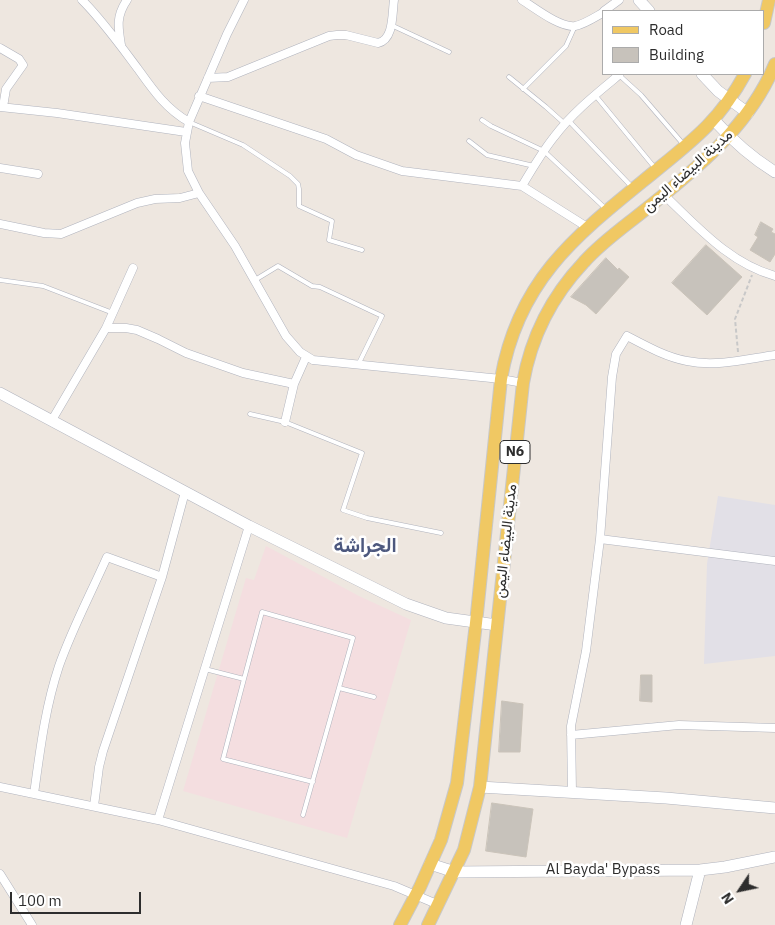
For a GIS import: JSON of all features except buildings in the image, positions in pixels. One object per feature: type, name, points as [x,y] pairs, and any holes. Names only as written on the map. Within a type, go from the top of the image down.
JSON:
[{"type":"main road","points":[[765,18],[769,0]]},
{"type":"main road","name":"مدينة البيضاء اليمن","points":[[428,925],[464,850],[480,787],[523,383],[528,360],[541,323],[565,284],[594,252],[664,195],[729,137],[761,94],[775,64]]},
{"type":"main road","name":"مدينة البيضاء اليمن","points":[[400,925],[416,895],[440,840],[457,783],[476,623],[501,379],[503,365],[513,334],[528,299],[559,256],[587,227],[657,170],[714,120],[729,101],[744,75]]},
{"type":"street","points":[[82,0],[100,18],[164,104],[177,116],[189,122]]},
{"type":"street","points":[[122,47],[118,17],[127,0]]},
{"type":"street","points":[[244,0],[199,96],[189,122],[185,143],[188,170],[199,193],[230,237],[286,336],[306,357],[322,361],[501,379],[523,383]]},
{"type":"street","points":[[208,78],[228,76],[337,35],[382,42],[388,37],[394,0]]},
{"type":"street","points":[[522,0],[564,25],[575,26],[602,13]]},
{"type":"street","points":[[606,10],[619,0]]},
{"type":"street","points":[[640,0],[648,10]]},
{"type":"street","points":[[0,48],[19,59],[23,65],[6,89],[2,107],[186,132]]},
{"type":"street","points":[[522,186],[552,138],[566,122],[618,75]]},
{"type":"street","points":[[703,75],[729,101],[748,113]]},
{"type":"street","points":[[199,96],[326,139],[356,155],[402,171],[522,186],[587,227]]},
{"type":"street","points":[[714,120],[729,137],[751,156],[774,169]]},
{"type":"street","points":[[0,168],[38,174]]},
{"type":"street","points":[[0,224],[44,233],[61,234],[137,203],[155,199],[187,197],[199,193]]},
{"type":"street","points":[[664,195],[719,247],[736,259],[775,276]]},
{"type":"street","points":[[52,420],[106,328],[133,268]]},
{"type":"street","points":[[106,328],[137,330],[186,353],[243,373],[294,384]]},
{"type":"street","points":[[572,792],[571,726],[586,651],[600,539],[612,377],[616,354],[627,336],[656,350],[687,361],[712,363],[775,355]]},
{"type":"street","points":[[284,422],[294,384],[306,357]]},
{"type":"street","points":[[0,393],[249,526],[406,604],[446,618],[497,625]]},
{"type":"street","points":[[94,806],[103,751],[162,577],[185,492]]},
{"type":"street","points":[[158,820],[249,526]]},
{"type":"street","points":[[600,539],[775,561]]},
{"type":"street","points":[[34,794],[46,719],[55,681],[68,643],[107,558],[162,577]]},
{"type":"street","points":[[571,735],[679,725],[775,728]]},
{"type":"street","points":[[0,787],[158,820],[385,883],[439,905]]},
{"type":"street","points":[[480,787],[666,798],[775,808]]},
{"type":"street","name":"Al Bayda' Bypass","points":[[430,864],[455,872],[700,870],[775,857]]},
{"type":"street","points":[[686,925],[700,870]]},
{"type":"street","points":[[0,874],[32,925]]},
{"type":"lane","points":[[391,25],[449,52]]},
{"type":"lane","points":[[523,89],[566,46],[575,26]]},
{"type":"lane","points":[[618,75],[648,102],[685,146]]},
{"type":"lane","points":[[509,77],[566,122],[633,189]]},
{"type":"lane","points":[[595,95],[657,170]]},
{"type":"lane","points":[[482,120],[544,151],[608,210]]},
{"type":"lane","points":[[189,122],[243,145],[290,176],[298,184],[299,206],[332,220],[329,240],[362,250]]},
{"type":"lane","points":[[469,141],[487,155],[534,166]]},
{"type":"lane","points":[[255,280],[278,266],[312,286],[324,289],[382,316],[358,364]]},
{"type":"lane","points":[[0,280],[43,286],[113,314]]},
{"type":"lane","points":[[250,414],[284,422],[362,453],[343,510],[367,518],[441,533]]},
{"type":"lane","points":[[303,815],[313,782],[353,638],[262,612],[223,759],[313,782]]},
{"type":"lane","points":[[205,668],[244,679]]},
{"type":"lane","points":[[339,688],[374,697]]},
{"type":"path","points":[[738,360],[735,319],[754,268]]},
{"type":"shaded area","points":[[718,496],[775,505],[775,656],[704,664],[707,564]]},
{"type":"shaded area","points":[[266,546],[359,596],[411,620],[347,838],[183,791],[246,578],[254,580]]},
{"type":"district","name":"الجراشة","points":[[365,546]]}]
